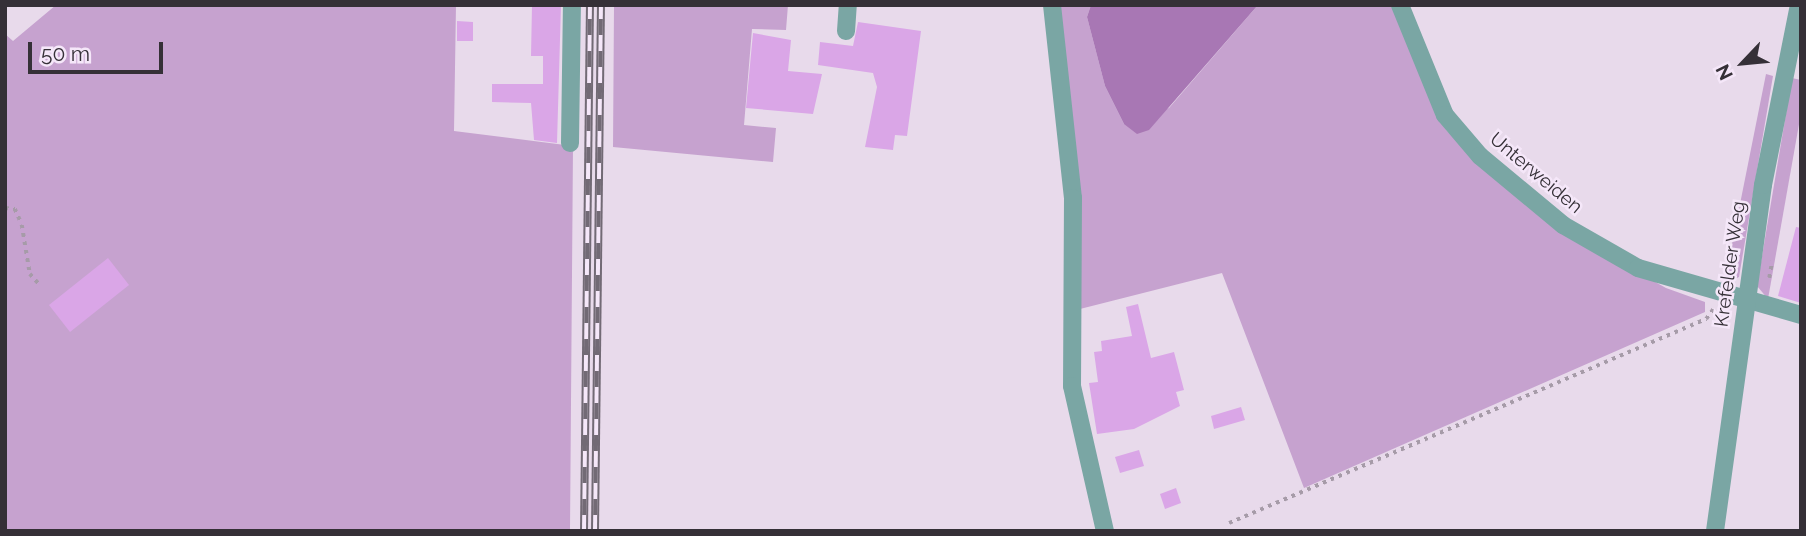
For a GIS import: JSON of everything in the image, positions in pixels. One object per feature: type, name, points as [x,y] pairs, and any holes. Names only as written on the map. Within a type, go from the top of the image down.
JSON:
[{"type":"street","points":[[570,143],[572,5]]},
{"type":"street","points":[[846,32],[848,5]]},
{"type":"street","points":[[1052,5],[1073,198],[1071,375],[1105,531]]},
{"type":"street","name":"Unterweiden","points":[[1400,5],[1446,115],[1480,156],[1563,225],[1638,268],[1746,296],[1801,315]]},
{"type":"street","name":"Krefelder Weg","points":[[1715,531],[1746,296],[1799,5]]},
{"type":"path","points":[[5,208],[15,209],[22,225],[30,274],[39,284]]},
{"type":"path","points":[[1229,523],[1706,319],[1727,293]]},
{"type":"shaded area","points":[[56,5],[456,5],[454,131],[573,146],[570,531],[5,531],[5,34],[13,41]]},
{"type":"shaded area","points":[[614,5],[788,5],[786,30],[752,29],[744,125],[776,128],[773,162],[613,147]]},
{"type":"shaded area","points":[[1056,5],[1091,5],[1087,17],[1105,86],[1124,124],[1169,108],[1258,5],[1393,5],[1447,131],[1561,229],[1666,288],[1705,302],[1705,312],[1304,488],[1222,273],[1076,310]]},
{"type":"shaded area","points":[[1091,5],[1258,5],[1149,130],[1137,134],[1124,124],[1105,86],[1087,17]]},
{"type":"shaded area","points":[[1766,74],[1773,76],[1739,277],[1724,284]]},
{"type":"shaded area","points":[[1792,78],[1801,80],[1801,113],[1768,299],[1757,286]]},
{"type":"building","points":[[532,5],[561,5],[557,143],[534,140],[531,103],[492,102],[492,84],[543,84],[543,56],[531,56]]},
{"type":"building","points":[[457,21],[473,22],[473,41],[457,41]]},
{"type":"building","points":[[858,22],[921,31],[907,136],[895,135],[893,150],[865,147],[877,87],[873,73],[818,65],[820,42],[853,46]]},
{"type":"building","points":[[753,33],[791,40],[788,71],[822,74],[813,114],[746,108]]},
{"type":"building","points":[[1796,227],[1801,228],[1801,303],[1778,296]]},
{"type":"building","points":[[108,258],[129,285],[70,332],[49,305]]},
{"type":"building","points":[[1138,304],[1151,358],[1174,352],[1184,390],[1176,392],[1180,406],[1134,429],[1097,434],[1089,383],[1098,382],[1094,352],[1102,351],[1101,341],[1132,336],[1126,307]]},
{"type":"building","points":[[1241,407],[1245,420],[1214,429],[1211,416]]},
{"type":"building","points":[[1139,450],[1144,466],[1120,473],[1115,457]]},
{"type":"building","points":[[1176,488],[1181,503],[1165,509],[1160,494]]},
{"type":"railway","points":[[584,531],[590,5]]},
{"type":"railway","points":[[595,531],[601,5]]}]
